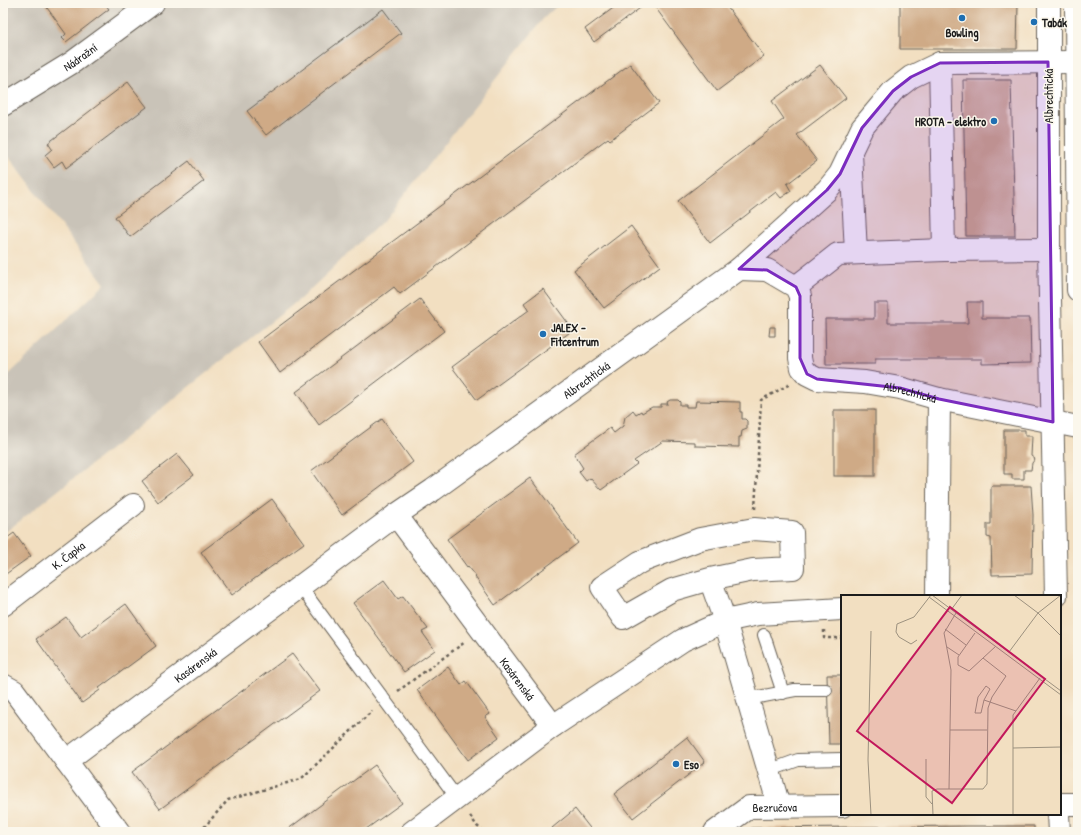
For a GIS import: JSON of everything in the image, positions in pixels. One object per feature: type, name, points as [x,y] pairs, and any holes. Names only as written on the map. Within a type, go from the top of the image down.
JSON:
[{"type":"street","name":"Nádražní","points":[[3,105],[73,62],[153,3]]},
{"type":"street","name":"Albrechtická","points":[[1049,3],[1049,249],[1056,595]]},
{"type":"street","points":[[1076,13],[1078,290]]},
{"type":"street","name":"Albrechtická","points":[[433,490],[739,269],[827,190],[840,174],[862,128],[893,91],[911,77],[940,63],[1076,62]]},
{"type":"street","points":[[940,63],[944,250]]},
{"type":"street","points":[[850,152],[856,253]]},
{"type":"street","points":[[796,287],[838,254],[944,250],[1049,249]]},
{"type":"street","points":[[739,269],[767,270],[796,287],[800,296],[800,358],[802,368],[807,374]]},
{"type":"street","name":"Albrechtická","points":[[807,374],[817,379],[865,382],[900,388],[939,399],[1078,427]]},
{"type":"street","points":[[937,595],[939,399]]},
{"type":"street","name":"Kasárenská","points":[[66,760],[396,515],[433,490]]},
{"type":"street","name":"K. Čapka","points":[[3,605],[133,506]]},
{"type":"street","name":"Kasárenská","points":[[396,515],[553,726]]},
{"type":"street","points":[[754,529],[792,532],[793,568],[753,570],[710,579],[672,590],[623,618],[602,587],[640,562],[700,539],[754,529]]},
{"type":"street","points":[[710,579],[725,621],[779,806]]},
{"type":"street","points":[[412,832],[553,726],[683,640],[725,621],[758,614],[841,609]]},
{"type":"street","points":[[3,685],[14,691],[119,832]]},
{"type":"street","points":[[1061,804],[1078,804]]},
{"type":"street","name":"Bezručova","points":[[715,832],[749,807],[841,806]]},
{"type":"street","points":[[1058,815],[1058,832]]},
{"type":"lane","points":[[300,586],[457,798]]},
{"type":"lane","points":[[764,635],[783,693]]},
{"type":"lane","points":[[748,699],[795,690],[826,690]]},
{"type":"lane","points":[[768,771],[798,760],[841,759]]},
{"type":"path","points":[[754,529],[761,400],[807,374]]},
{"type":"path","points":[[200,832],[228,800],[301,778],[371,711],[482,630]]},
{"type":"highlighted area","points":[[1048,62],[1053,422],[939,399],[900,388],[817,379],[807,374],[800,358],[800,296],[796,287],[767,270],[739,269],[827,190],[840,174],[862,128],[893,91],[911,77],[940,63]]},
{"type":"shaded area","points":[[3,3],[560,3],[543,19],[386,218],[300,299],[3,534],[3,380],[105,284],[3,149]]},
{"type":"building","points":[[47,3],[104,3],[109,9],[66,42],[62,38],[66,34],[45,5]]},
{"type":"building","points":[[620,3],[647,3],[594,42],[585,29]]},
{"type":"building","points":[[652,3],[724,3],[764,56],[717,91]]},
{"type":"building","points":[[900,3],[1018,3],[1017,49],[900,49]]},
{"type":"building","points":[[383,9],[401,33],[266,135],[247,111]]},
{"type":"building","points":[[630,64],[659,103],[610,140],[608,138],[400,294],[394,287],[280,373],[258,342]]},
{"type":"building","points":[[820,65],[846,98],[797,135],[817,161],[787,184],[791,191],[781,198],[776,192],[710,243],[678,201],[784,119],[772,101]]},
{"type":"building","points":[[963,80],[1011,80],[1015,236],[966,236]]},
{"type":"building","points":[[128,82],[147,107],[66,168],[62,161],[54,167],[45,155],[52,149],[48,143]]},
{"type":"building","points":[[189,161],[204,181],[130,237],[115,217]]},
{"type":"building","points":[[631,226],[660,266],[604,308],[574,270]]},
{"type":"building","points":[[543,289],[573,330],[477,400],[452,367],[529,310],[524,303]]},
{"type":"building","points":[[420,299],[444,331],[319,425],[296,392]]},
{"type":"building","points":[[967,302],[982,302],[982,318],[1030,318],[1031,363],[982,364],[982,359],[875,359],[875,364],[826,364],[825,319],[874,319],[874,303],[888,303],[888,323],[968,323]]},
{"type":"building","points":[[770,327],[775,327],[775,336],[769,336]]},
{"type":"building","points":[[670,400],[678,400],[680,405],[686,405],[686,407],[695,407],[696,401],[740,402],[740,412],[742,412],[742,419],[747,421],[747,429],[742,431],[741,437],[739,437],[739,447],[695,446],[695,442],[663,441],[634,461],[637,464],[601,490],[590,478],[586,481],[579,472],[583,468],[574,454],[610,428],[614,433],[623,426],[625,417],[633,410],[636,414],[641,411],[642,413],[652,407],[661,407],[661,404],[668,404],[667,402]]},
{"type":"building","points":[[834,410],[875,410],[875,476],[834,476]]},
{"type":"building","points":[[382,419],[413,462],[342,515],[311,471]]},
{"type":"building","points":[[1004,430],[1025,430],[1025,436],[1032,436],[1031,456],[1035,459],[1032,463],[1031,470],[1024,470],[1024,479],[1012,479],[1012,474],[1004,474]]},
{"type":"building","points":[[177,454],[194,475],[158,502],[142,481]]},
{"type":"building","points":[[530,478],[578,543],[495,605],[475,577],[476,576],[468,566],[467,567],[447,539]]},
{"type":"building","points":[[991,486],[1031,486],[1033,515],[1032,574],[992,575],[991,538],[987,537],[987,524],[991,524]]},
{"type":"building","points":[[272,499],[304,543],[232,595],[201,552]]},
{"type":"building","points":[[14,533],[31,556],[3,576],[3,541]]},
{"type":"building","points":[[384,580],[398,599],[403,596],[428,629],[422,632],[435,650],[404,672],[353,603]]},
{"type":"building","points":[[126,604],[156,646],[99,688],[100,690],[82,703],[36,639],[66,617],[81,637]]},
{"type":"building","points":[[292,654],[320,691],[160,809],[132,772]]},
{"type":"building","points":[[448,667],[461,685],[466,681],[490,714],[485,717],[499,737],[468,760],[417,690]]},
{"type":"building","points":[[827,675],[841,675],[841,744],[829,744]]},
{"type":"building","points":[[687,737],[705,762],[633,818],[614,794]]},
{"type":"building","points":[[375,765],[402,803],[362,832],[284,832]]},
{"type":"building","points":[[575,809],[593,832],[555,832],[552,828]]},
{"type":"building","points":[[1034,826],[1034,832],[747,832],[752,828]]},
{"type":"place","name":"Bowling","points":[[962,18]]},
{"type":"place","name":"Tabák","points":[[1034,22]]},
{"type":"place","name":"HROTA - elektro","points":[[994,121]]},
{"type":"place","name":"JALEX - Fitcentrum","points":[[543,334]]},
{"type":"place","name":"Eso","points":[[676,764]]}]
